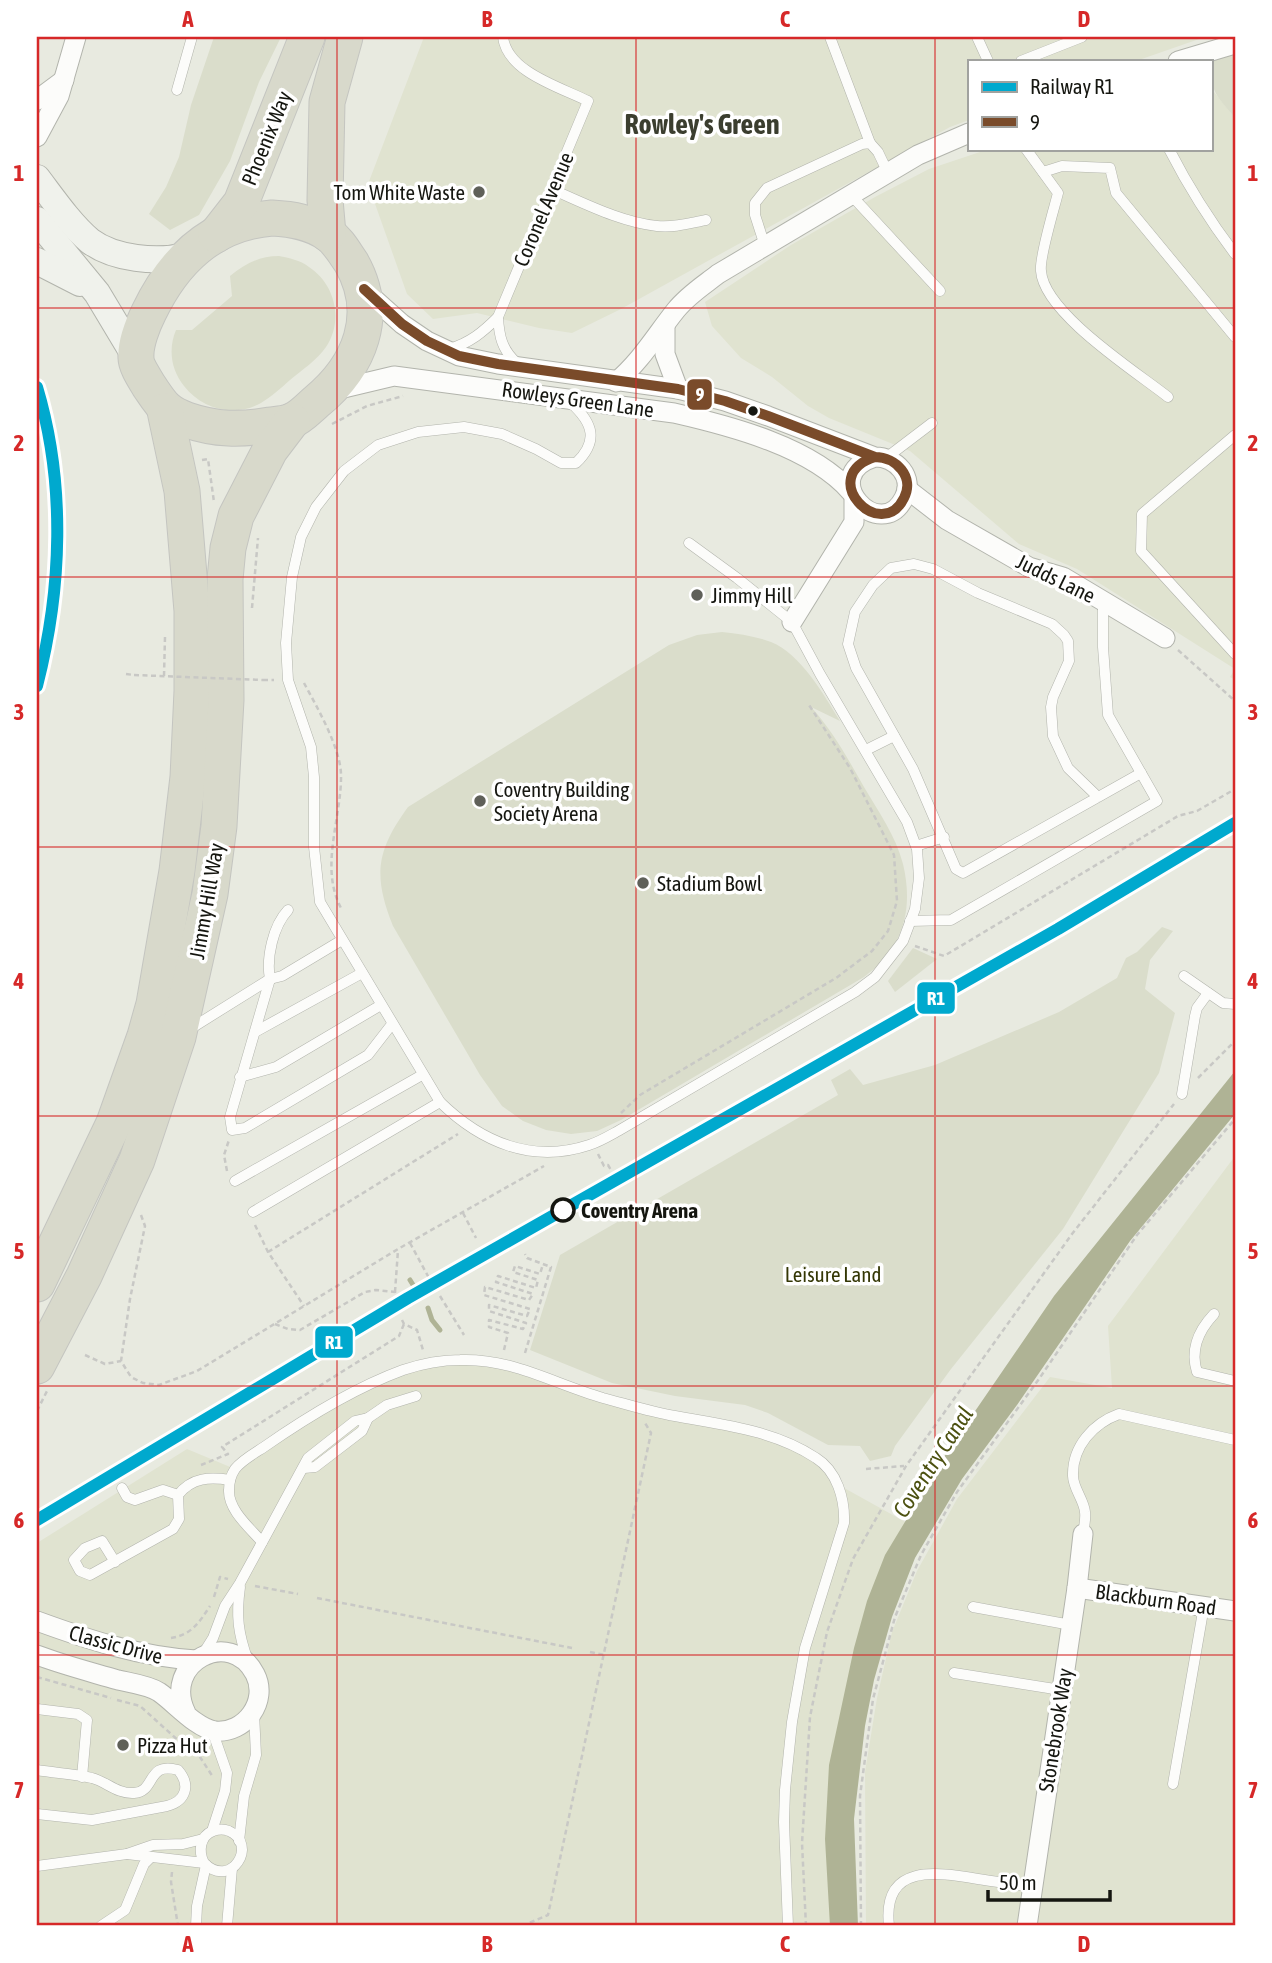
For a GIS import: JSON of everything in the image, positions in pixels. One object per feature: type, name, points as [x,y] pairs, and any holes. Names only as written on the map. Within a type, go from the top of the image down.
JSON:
[{"type":"highway","name":"Phoenix Way","points":[[216,234],[241,203],[307,37]]},
{"type":"highway","name":"Phoenix Way","points":[[328,234],[325,200],[327,102],[345,37]]},
{"type":"highway","points":[[253,219],[293,219],[328,234],[342,248],[364,289],[366,323],[330,408],[292,421],[243,430],[214,428],[165,411],[146,381],[136,358],[143,324],[161,286],[185,256],[216,234],[253,219]]},
{"type":"highway","name":"Jimmy Hill Way","points":[[37,1284],[114,1123],[145,1036],[155,1004],[175,883],[188,777],[192,611],[182,491],[165,411]]},
{"type":"highway","name":"Jimmy Hill Way","points":[[37,1366],[89,1266],[137,1160],[178,1037],[210,894],[219,826],[226,724],[225,579],[228,548],[236,516],[270,450],[292,421]]},
{"type":"street","points":[[37,137],[65,80],[76,37]]},
{"type":"street","points":[[1183,59],[1235,44]]},
{"type":"street","points":[[37,100],[65,80]]},
{"type":"street","name":"Rowleys Green Lane","points":[[616,382],[634,366],[692,294],[718,274],[918,155],[968,133]]},
{"type":"street","points":[[37,178],[56,204],[91,242]]},
{"type":"street","points":[[40,241],[91,242],[131,258],[173,259],[185,256]]},
{"type":"street","points":[[40,241],[97,293],[136,358]]},
{"type":"street","name":"Rowleys Green Lane","points":[[364,289],[402,324],[446,350],[474,360],[678,389],[768,415],[880,458]]},
{"type":"street","name":"Rowleys Green Lane","points":[[665,327],[665,354],[678,389]]},
{"type":"street","name":"Rowleys Green Lane","points":[[330,408],[394,376],[674,413],[758,436],[814,462],[838,477],[853,495]]},
{"type":"street","points":[[792,622],[854,522],[853,473],[866,460],[880,458],[893,461],[904,473],[907,489],[905,497],[864,529],[840,565],[825,571]]},
{"type":"street","name":"Judds Lane","points":[[907,489],[947,520],[1029,567],[1063,577],[1164,638]]},
{"type":"street","points":[[853,495],[868,512],[888,512]]},
{"type":"street","name":"Judds Lane","points":[[888,512],[947,520]]},
{"type":"street","name":"Stonebrook Way","points":[[1027,1926],[1083,1534]]},
{"type":"street","name":"Blackburn Road","points":[[1077,1588],[1235,1611]]},
{"type":"street","name":"Classic Drive","points":[[37,1621],[86,1639],[163,1658],[199,1658]]},
{"type":"street","points":[[37,1655],[155,1690],[197,1724],[212,1730],[233,1729],[246,1721],[253,1712],[259,1689],[257,1678],[249,1665],[241,1658],[226,1653],[215,1652],[199,1658],[184,1674],[181,1701],[186,1713]]},
{"type":"lane","points":[[177,90],[192,37]]},
{"type":"lane","name":"Coronel Avenue","points":[[446,350],[464,345],[498,317],[588,101],[520,68],[510,57],[503,37]]},
{"type":"lane","points":[[830,37],[870,143],[878,152],[888,173]]},
{"type":"lane","points":[[977,37],[988,60]]},
{"type":"lane","points":[[1024,60],[1082,37]]},
{"type":"lane","points":[[765,246],[755,215],[755,203],[767,188],[838,153],[870,143]]},
{"type":"lane","points":[[1027,150],[1058,193],[1040,271],[1050,298],[1066,317],[1168,397]]},
{"type":"lane","points":[[1170,150],[1185,181],[1235,254]]},
{"type":"lane","points":[[1043,172],[1062,166],[1110,168],[1116,193],[1235,337]]},
{"type":"lane","points":[[551,189],[626,220],[657,226],[677,226],[706,220]]},
{"type":"lane","points":[[851,195],[940,291]]},
{"type":"lane","points":[[498,317],[499,336],[507,354],[522,368]]},
{"type":"lane","points":[[565,397],[589,424],[591,438],[588,452],[576,463],[561,463],[502,434],[464,427],[418,432],[378,445],[344,471],[316,507],[301,537],[288,606],[288,680],[311,747],[314,847],[320,902],[440,1102],[482,1136],[506,1146],[560,1152],[589,1145],[615,1127],[855,992],[875,977],[903,941],[915,909],[919,878],[916,846],[907,822],[792,622],[689,543]]},
{"type":"lane","points":[[880,458],[932,423]]},
{"type":"lane","points":[[1235,435],[1142,514],[1141,551],[1235,654]]},
{"type":"lane","points":[[1098,797],[1068,768],[1053,736],[1052,697],[1069,661],[1068,641],[1064,635],[1052,624],[978,593],[944,574],[914,564],[891,568],[873,585],[855,612],[848,644],[856,668],[913,769],[956,869],[963,873],[1141,773]]},
{"type":"lane","points":[[910,921],[951,920],[1157,801],[1108,715],[1103,601]]},
{"type":"lane","points":[[866,750],[894,736]]},
{"type":"lane","points":[[916,846],[944,837]]},
{"type":"lane","points":[[288,910],[280,918],[268,965],[271,979],[240,1077],[230,1117],[232,1130],[246,1128],[368,1055],[392,1024]]},
{"type":"lane","points":[[178,1037],[271,979],[282,976],[342,940]]},
{"type":"lane","points":[[255,1032],[362,973]]},
{"type":"lane","points":[[1185,976],[1223,1003],[1235,1004]]},
{"type":"lane","points":[[1182,1094],[1197,1008],[1209,993]]},
{"type":"lane","points":[[240,1077],[276,1067],[381,1005]]},
{"type":"lane","points":[[235,1181],[422,1075]]},
{"type":"lane","points":[[253,1212],[440,1102]]},
{"type":"lane","points":[[1213,1314],[1203,1325],[1192,1357],[1197,1372],[1235,1381]]},
{"type":"lane","points":[[262,1542],[231,1502],[228,1492],[235,1469],[313,1416],[367,1385],[407,1369],[459,1360],[502,1362],[602,1397],[672,1416],[732,1424],[786,1442],[823,1463],[834,1478],[840,1493],[844,1523],[805,1648],[792,1722],[784,1822],[788,1926]]},
{"type":"lane","points":[[199,1658],[213,1638],[225,1606],[308,1458],[355,1421],[368,1418],[387,1405],[416,1396]]},
{"type":"lane","points":[[1083,1534],[1086,1513],[1073,1477],[1077,1453],[1087,1435],[1101,1420],[1119,1414],[1235,1440]]},
{"type":"lane","points":[[178,1495],[186,1487],[202,1479],[230,1480]]},
{"type":"lane","points":[[122,1488],[127,1497],[135,1500],[163,1490],[178,1495]]},
{"type":"lane","points":[[115,1562],[177,1525],[180,1514],[178,1495]]},
{"type":"lane","points":[[240,1583],[236,1615],[249,1665]]},
{"type":"lane","points":[[1173,1784],[1204,1605]]},
{"type":"lane","points":[[972,1607],[1071,1625]]},
{"type":"lane","points":[[954,1674],[1061,1690]]},
{"type":"lane","points":[[37,1709],[78,1714],[87,1720],[82,1776]]},
{"type":"lane","points":[[127,1854],[205,1864],[218,1871],[232,1868],[240,1859],[242,1853],[239,1841],[244,1796],[256,1755],[253,1712]]},
{"type":"lane","points":[[212,1730],[227,1773],[225,1791],[212,1831]]},
{"type":"lane","points":[[37,1770],[82,1776],[122,1792],[135,1793],[144,1790],[154,1773],[169,1768],[178,1770],[184,1777],[186,1792],[176,1804],[92,1820],[37,1814]]},
{"type":"lane","points":[[37,1866],[127,1854],[153,1846],[183,1844],[203,1839],[218,1829],[230,1832],[239,1841]]},
{"type":"lane","points":[[196,1926],[205,1864],[200,1851],[203,1839]]},
{"type":"lane","points":[[101,1926],[125,1910],[144,1864],[151,1857]]},
{"type":"lane","points":[[227,1926],[232,1868]]},
{"type":"lane","points":[[890,1926],[895,1891],[904,1880],[918,1875],[936,1872],[1032,1887]]},
{"type":"path","points":[[330,408],[366,406],[405,396]]},
{"type":"path","points":[[208,459],[214,505]]},
{"type":"path","points":[[164,676],[165,628]]},
{"type":"path","points":[[1164,638],[1235,701]]},
{"type":"path","points":[[126,674],[263,680]]},
{"type":"path","points":[[288,680],[303,682],[328,727],[341,772],[331,875],[344,914]]},
{"type":"path","points":[[589,1157],[624,1142],[615,1127],[640,1095],[836,978],[872,951],[888,931],[897,901],[894,855],[850,768],[809,705]]},
{"type":"path","points":[[888,931],[903,941],[944,956],[1178,816],[1197,811],[1235,789]]},
{"type":"path","points":[[806,1926],[802,1843],[810,1717],[827,1632],[853,1559],[906,1466],[1072,1234],[1182,1094],[1235,1041]]},
{"type":"path","points":[[861,1926],[860,1796],[873,1699],[895,1617],[921,1555],[957,1492],[1040,1379],[1137,1235],[1235,1119]]},
{"type":"path","points":[[268,1252],[470,1127]]},
{"type":"path","points":[[598,1154],[604,1166],[608,1165],[611,1170]]},
{"type":"path","points":[[139,1212],[145,1226],[121,1361],[131,1377],[143,1383],[159,1385],[197,1371],[542,1166],[552,1164]]},
{"type":"path","points":[[462,1213],[476,1238]]},
{"type":"path","points":[[410,1243],[429,1278]]},
{"type":"path","points":[[395,1301],[398,1250]]},
{"type":"path","points":[[525,1254],[527,1258],[551,1267],[525,1353]]},
{"type":"path","points":[[504,1350],[508,1333],[489,1327],[489,1320],[523,1329],[526,1323],[489,1311],[489,1305],[527,1316],[530,1308],[484,1295],[485,1287],[530,1300],[533,1294],[496,1282],[498,1276],[536,1288],[538,1280],[513,1272],[515,1266],[540,1274],[543,1264]]},
{"type":"path","points":[[275,1324],[300,1330],[365,1292],[395,1292]]},
{"type":"path","points":[[440,1296],[464,1335]]},
{"type":"path","points":[[202,1479],[197,1467],[228,1454],[222,1447],[399,1336],[403,1322],[417,1330],[423,1350]]},
{"type":"path","points":[[85,1355],[105,1364],[121,1361]]},
{"type":"path","points":[[522,1926],[548,1915],[651,1433],[642,1417]]},
{"type":"path","points":[[866,1469],[906,1466]]},
{"type":"path","points":[[167,1639],[180,1637],[194,1630],[211,1605],[220,1577],[298,1594]]},
{"type":"path","points":[[317,1598],[572,1648]]},
{"type":"path","points":[[590,1652],[605,1655]]},
{"type":"path","points":[[37,1677],[140,1706],[200,1757],[213,1776],[213,1784]]},
{"type":"shaded area","points":[[424,37],[1205,37],[1139,60],[968,60],[968,120],[950,127],[621,309],[572,333],[477,313],[433,319],[407,294],[368,184]]},
{"type":"shaded area","points":[[1212,93],[1235,118],[1235,669],[1077,569],[1019,544],[910,451],[829,418],[808,406],[772,377],[741,358],[712,326],[705,302],[791,245],[875,197],[929,169],[986,150],[1212,150]]},
{"type":"shaded area","points":[[1235,1071],[1235,1114],[1130,1241],[1017,1405],[962,1479],[915,1558],[892,1617],[874,1680],[865,1726],[854,1819],[858,1926],[830,1926],[825,1839],[829,1765],[854,1648],[867,1601],[885,1555],[947,1452],[1054,1296]]},
{"type":"shaded area","points":[[1235,1156],[1235,1926],[866,1926],[865,1772],[877,1698],[892,1632],[917,1571],[957,1499],[1050,1377],[1112,1388],[1108,1326]]},
{"type":"shaded area","points":[[479,1360],[602,1397],[732,1425],[816,1458],[837,1484],[918,1529],[862,1674],[843,1926],[37,1926],[37,1543],[187,1449],[235,1469],[313,1416],[407,1369]]},
{"type":"green space","points":[[214,37],[281,37],[259,82],[230,161],[199,215],[170,230],[149,214],[166,187],[179,157],[191,105]]},
{"type":"green space","points":[[1235,53],[1235,118],[1213,87],[1212,61]]},
{"type":"green space","points":[[279,256],[306,265],[325,283],[334,303],[335,326],[332,337],[314,361],[261,403],[240,410],[219,409],[209,405],[191,394],[176,373],[172,352],[176,330],[192,330],[232,296],[230,276],[259,259]]},
{"type":"green space","name":"Stadium Bowl","points":[[722,632],[759,638],[782,648],[802,665],[834,711],[840,721],[811,707],[840,746],[896,844],[906,881],[906,913],[902,927],[888,954],[864,977],[621,1120],[597,1131],[571,1134],[546,1130],[523,1121],[502,1106],[480,1075],[393,926],[382,892],[381,864],[384,851],[389,837],[408,807],[669,645],[697,635]]},
{"type":"green space","name":"Leisure Land","points":[[1162,927],[1173,931],[1150,960],[1145,989],[1175,1013],[1159,1073],[1063,1229],[951,1369],[895,1446],[891,1456],[870,1461],[860,1446],[828,1445],[768,1413],[745,1405],[675,1396],[612,1383],[530,1350],[560,1255],[838,1095],[831,1080],[850,1069],[863,1085],[935,1065],[1059,1012],[1117,978],[1126,958],[1137,952]]},
{"type":"green space","points":[[913,948],[937,959],[895,992],[888,981]]},
{"type":"waterway","points":[[410,1280],[415,1288]]},
{"type":"waterway","points":[[428,1308],[432,1320],[440,1330]]},
{"type":"railway","points":[[37,387],[53,461],[57,536],[52,612],[37,686]]},
{"type":"rail line","name":"R1","points":[[37,387],[53,461],[57,536],[52,612],[37,686]]},
{"type":"rail line","name":"R1","points":[[37,1520],[408,1298],[1058,929],[1235,823]]},
{"type":"transit line","name":"9","points":[[364,289],[402,324],[427,341],[459,356],[678,389],[725,401],[875,457],[890,460],[902,470],[907,490],[894,511],[881,514],[869,511],[858,502],[852,491],[851,478],[858,466],[875,457]]},
{"type":"place","name":"Tom White Waste","points":[[479,192]]},
{"type":"place","name":"Jimmy Hill","points":[[697,595]]},
{"type":"place","name":"Coventry Building Society Arena","points":[[480,801]]},
{"type":"place","name":"Stadium Bowl","points":[[643,883]]},
{"type":"place","name":"Coventry Arena","points":[[563,1210]]},
{"type":"place","name":"Pizza Hut","points":[[123,1745]]},
{"type":"district","name":"Rowley's Green","points":[[702,124]]},
{"type":"water label","name":"Coventry Canal","points":[[933,1462]]}]
